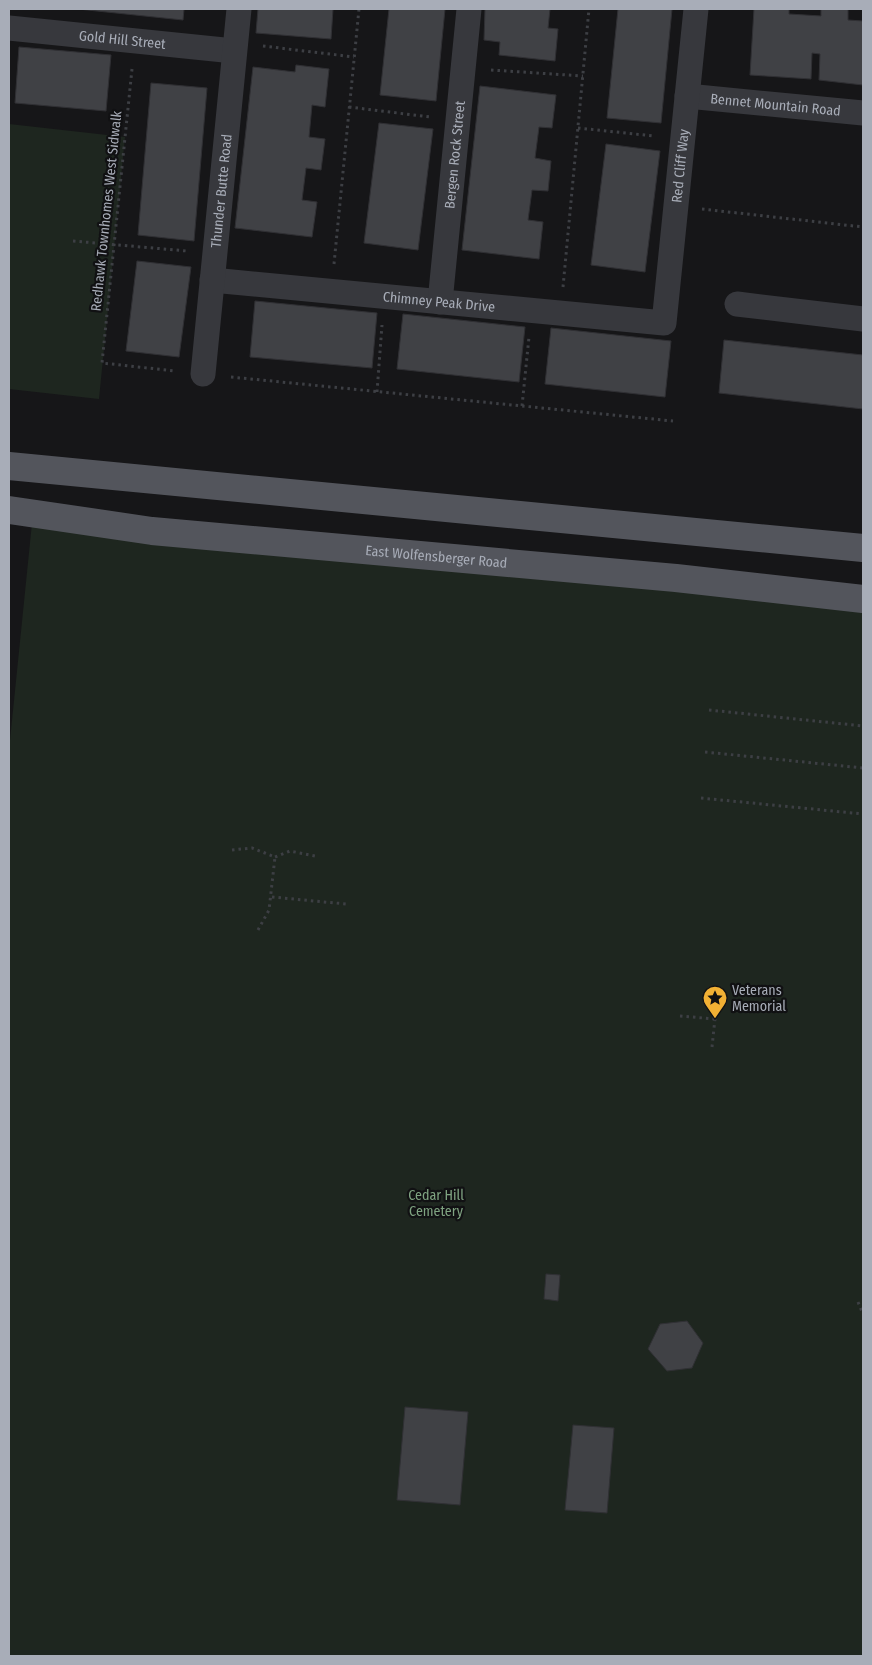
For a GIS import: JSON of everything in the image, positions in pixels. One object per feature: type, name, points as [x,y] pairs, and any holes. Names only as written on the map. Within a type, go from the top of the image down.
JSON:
[{"type":"main road","points":[[9,466],[863,548]]},
{"type":"main road","name":"East Wolfensberger Road","points":[[9,510],[152,531],[676,578],[863,599]]},
{"type":"street","name":"Thunder Butte Road","points":[[203,374],[239,9]]},
{"type":"street","name":"Bergen Rock Street","points":[[440,302],[469,9]]},
{"type":"street","name":"Red Cliff Way","points":[[664,323],[696,9]]},
{"type":"street","name":"Gold Hill Street","points":[[9,28],[235,47]]},
{"type":"street","name":"Bennet Mountain Road","points":[[687,96],[863,113]]},
{"type":"street","name":"Chimney Peak Drive","points":[[212,280],[664,323]]},
{"type":"street","points":[[737,304],[863,319]]},
{"type":"path","points":[[331,291],[359,9]]},
{"type":"path","points":[[561,313],[589,9]]},
{"type":"path","points":[[235,47],[354,57]]},
{"type":"path","name":"Redhawk Townhomes West Sidwalk","points":[[132,61],[102,363],[203,374]]},
{"type":"path","points":[[463,69],[583,76]]},
{"type":"path","points":[[349,107],[458,120]]},
{"type":"path","points":[[578,128],[683,139]]},
{"type":"path","points":[[676,206],[863,227]]},
{"type":"path","points":[[73,240],[215,253]]},
{"type":"path","points":[[377,392],[385,296]]},
{"type":"path","points":[[522,406],[532,310]]},
{"type":"path","points":[[203,374],[673,421]]},
{"type":"path","points":[[710,710],[863,726]]},
{"type":"path","points":[[705,752],[863,768]]},
{"type":"path","points":[[701,798],[863,814]]},
{"type":"path","points":[[232,850],[252,848],[275,857],[290,852],[315,856]]},
{"type":"path","points":[[258,930],[269,910],[272,897],[275,857]]},
{"type":"path","points":[[272,897],[346,904]]},
{"type":"path","points":[[712,1047],[718,990]]},
{"type":"path","points":[[680,1016],[715,1019]]},
{"type":"path","points":[[858,1302],[863,1314]]},
{"type":"green space","points":[[9,124],[125,137],[99,399],[9,389]]},
{"type":"green space","name":"Cedar Hill Cemetery","points":[[32,523],[863,611],[863,1656],[9,1656],[9,750]]},
{"type":"building","points":[[78,9],[184,9],[183,20]]},
{"type":"building","points":[[258,9],[333,9],[331,39],[256,33]]},
{"type":"building","points":[[389,9],[445,9],[436,101],[380,95]]},
{"type":"building","points":[[485,9],[550,9],[548,28],[558,29],[555,61],[499,55],[500,42],[484,40]]},
{"type":"building","points":[[618,9],[672,9],[661,123],[607,118]]},
{"type":"building","points":[[754,9],[789,9],[789,14],[821,16],[821,9],[848,9],[848,20],[863,21],[863,85],[819,80],[820,54],[812,53],[811,79],[750,75]]},
{"type":"building","points":[[19,47],[111,55],[106,111],[15,103]]},
{"type":"building","points":[[296,65],[329,69],[325,107],[312,105],[309,137],[325,139],[321,170],[306,168],[302,200],[317,202],[312,237],[235,228],[253,67],[295,72]]},
{"type":"building","points":[[151,83],[207,88],[194,241],[138,235]]},
{"type":"building","points":[[480,86],[556,95],[552,128],[539,127],[535,158],[551,161],[548,191],[532,190],[528,220],[543,222],[539,259],[462,250]]},
{"type":"building","points":[[379,123],[433,129],[418,250],[364,243]]},
{"type":"building","points":[[606,144],[660,151],[645,272],[591,265]]},
{"type":"building","points":[[137,261],[191,267],[179,357],[126,351]]},
{"type":"building","points":[[255,301],[377,313],[372,368],[250,357]]},
{"type":"building","points":[[403,314],[525,327],[519,382],[397,369]]},
{"type":"building","points":[[551,328],[671,341],[665,397],[545,384]]},
{"type":"building","points":[[724,340],[863,355],[863,409],[719,393]]},
{"type":"building","points":[[546,1274],[560,1275],[558,1301],[544,1299]]},
{"type":"building","points":[[687,1321],[703,1343],[692,1368],[667,1371],[648,1349],[660,1324]]},
{"type":"building","points":[[405,1407],[468,1412],[460,1505],[397,1500]]},
{"type":"building","points":[[573,1425],[614,1428],[607,1513],[565,1510]]},
{"type":"place","name":"Veterans Memorial","points":[[715,1019]]}]
